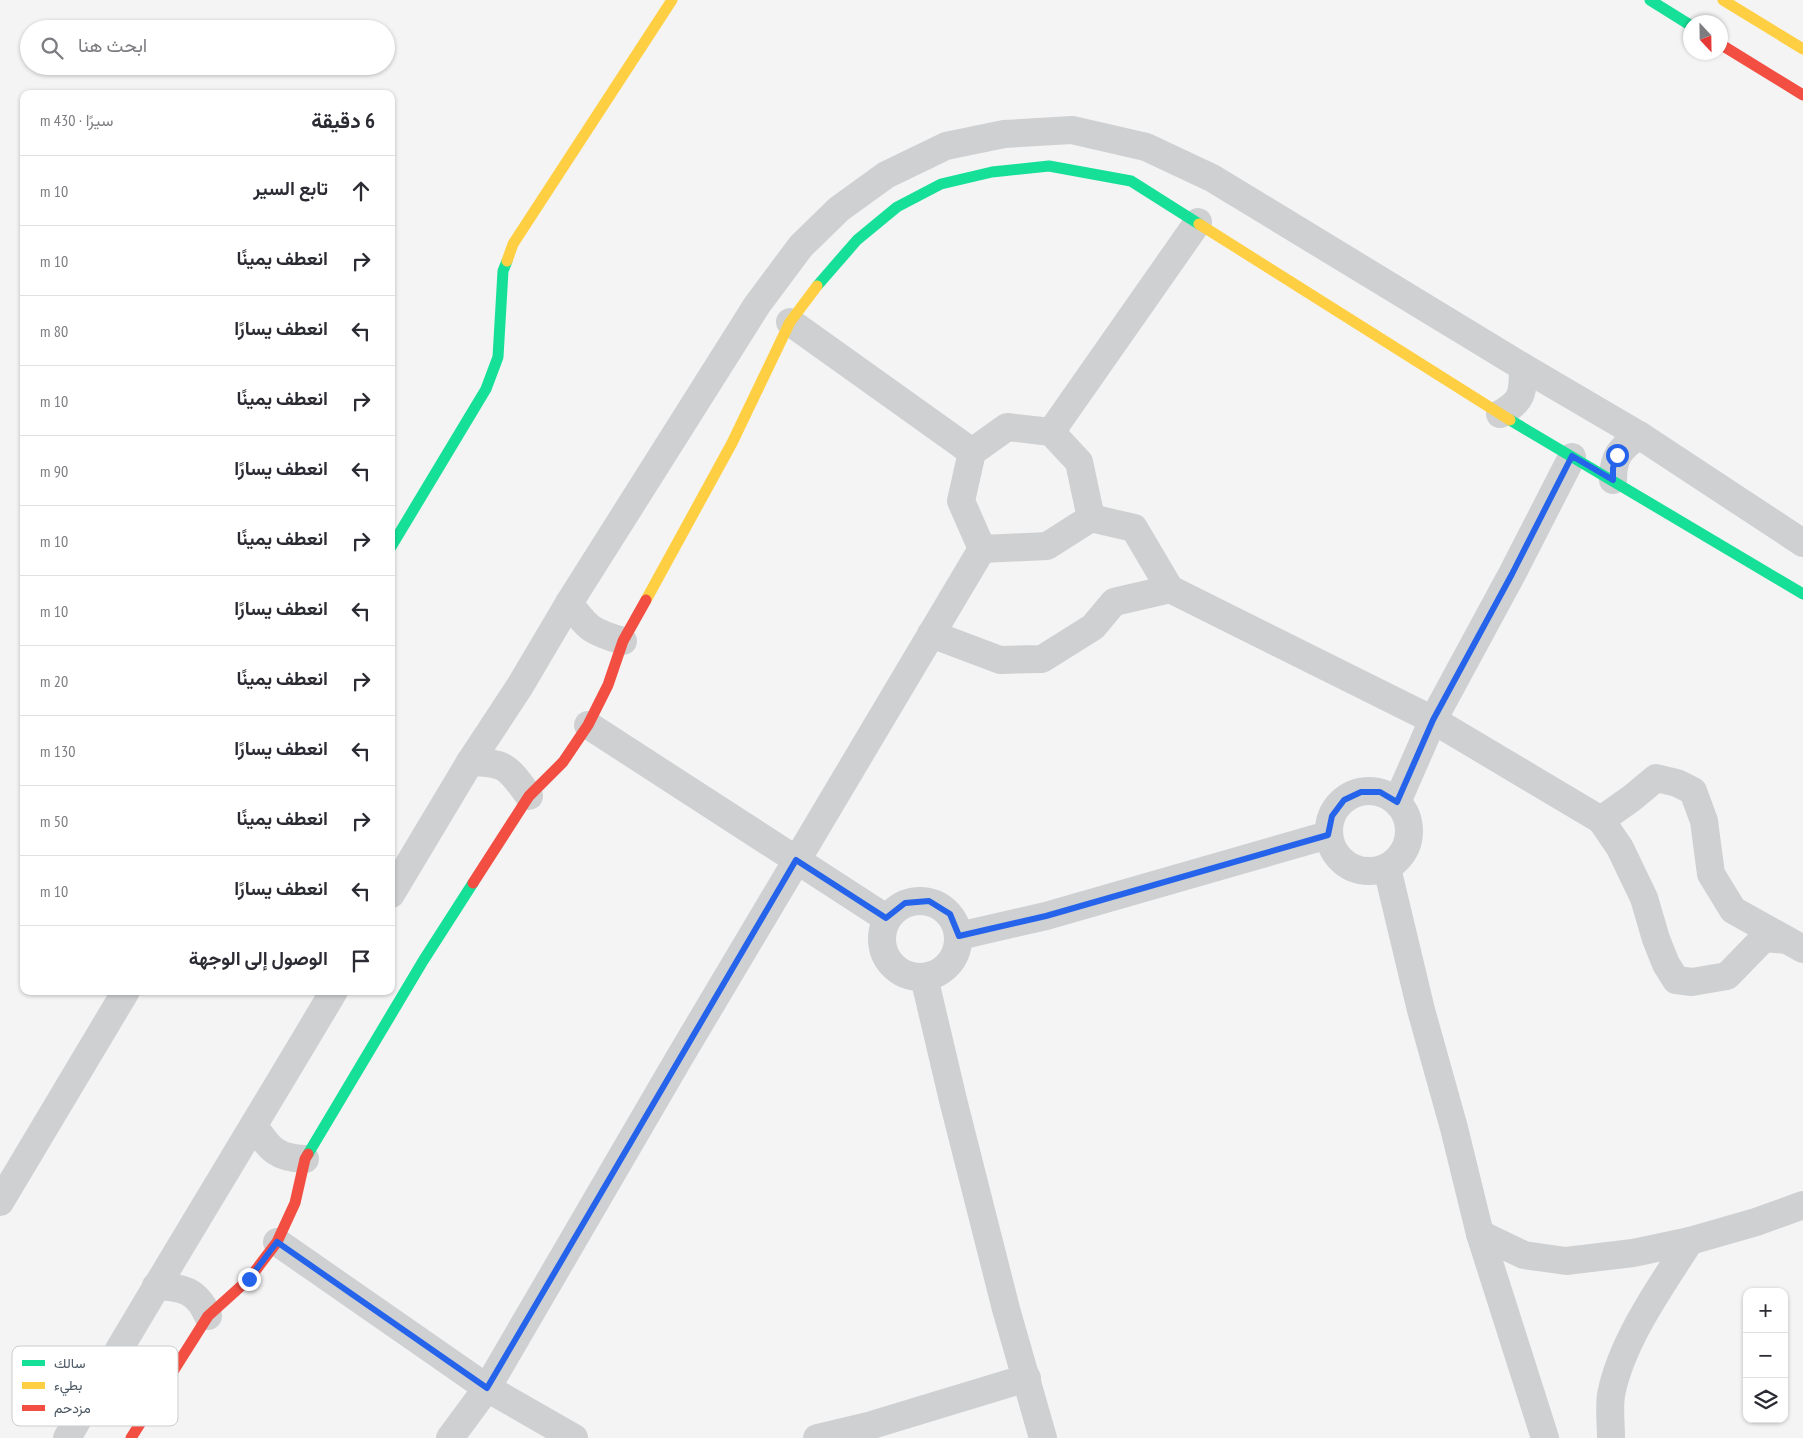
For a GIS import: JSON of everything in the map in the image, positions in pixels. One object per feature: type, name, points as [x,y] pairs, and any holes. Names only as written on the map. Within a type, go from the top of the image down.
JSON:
[{"type":"street","points":[[395,541],[486,389],[498,358],[504,270],[513,244],[672,0]]},
{"type":"street","points":[[1650,0],[1683,21]]},
{"type":"street","points":[[1723,0],[1803,49]]},
{"type":"street","points":[[1728,49],[1803,95]]},
{"type":"street","points":[[395,887],[470,762],[520,686],[569,603],[757,305],[801,246],[839,209],[886,175],[946,146],[1004,134],[1072,130],[1146,147],[1212,178],[1523,367],[1639,435],[1803,543]]},
{"type":"street","points":[[1132,181],[1146,147]]},
{"type":"street","points":[[178,1364],[208,1316],[249,1279],[277,1242],[295,1203],[305,1159],[423,961],[529,796],[563,762],[588,726],[608,685],[623,642],[732,443],[790,322],[826,274],[858,240],[897,207],[941,184],[992,172],[1048,166],[1132,181],[1500,414],[1803,594]]},
{"type":"street","points":[[1051,432],[1198,222]]},
{"type":"street","points":[[790,322],[972,452]]},
{"type":"street","points":[[1500,414],[1513,406],[1521,398],[1523,367]]},
{"type":"street","points":[[982,549],[961,501],[972,452],[1007,427],[1051,432],[1079,462],[1091,518]]},
{"type":"street","points":[[1613,480],[1613,468],[1617,455],[1625,445],[1639,435]]},
{"type":"street","points":[[1397,802],[1433,720],[1512,574],[1572,456]]},
{"type":"street","points":[[982,549],[1047,546],[1091,518],[1134,528],[1170,588],[1433,720],[1602,820],[1620,848],[1644,898],[1656,939],[1666,964],[1676,980],[1692,982],[1727,976],[1764,938],[1795,944]]},
{"type":"street","points":[[450,1438],[487,1388],[796,860],[982,549]]},
{"type":"street","points":[[931,634],[1000,660],[1042,659],[1093,627],[1114,602],[1170,588]]},
{"type":"street","points":[[569,603],[584,624],[599,634],[623,642]]},
{"type":"street","points":[[588,726],[886,918]]},
{"type":"street","points":[[470,762],[490,762],[502,766],[514,776],[529,796]]},
{"type":"street","points":[[1602,820],[1656,778],[1677,783],[1693,791],[1704,821],[1711,874],[1733,910],[1795,944]]},
{"type":"street","points":[[1361,792],[1380,792],[1397,802],[1408,818],[1409,838],[1402,856],[1386,868],[1367,872],[1349,867],[1335,853],[1328,835],[1332,816],[1344,800],[1361,792]]},
{"type":"street","points":[[959,936],[1046,916],[1328,835]]},
{"type":"street","points":[[1386,868],[1480,1234],[1545,1438]]},
{"type":"street","points":[[929,901],[950,914],[959,936],[955,955],[942,970],[924,978],[903,974],[886,960],[880,939],[886,918],[905,903],[929,901]]},
{"type":"street","points":[[924,978],[1002,1291],[1043,1438]]},
{"type":"street","points":[[0,1202],[124,995]]},
{"type":"street","points":[[121,1346],[332,995]]},
{"type":"street","points":[[254,1126],[269,1148],[278,1154],[291,1158],[305,1159]]},
{"type":"street","points":[[1480,1234],[1524,1255],[1566,1261],[1633,1253],[1690,1241],[1756,1222],[1803,1205]]},
{"type":"street","points":[[1611,1438],[1611,1396],[1626,1349],[1662,1284],[1690,1241]]},
{"type":"street","points":[[277,1242],[487,1388],[574,1438]]},
{"type":"street","points":[[156,1286],[177,1287],[193,1294],[203,1303],[208,1316]]},
{"type":"street","points":[[818,1438],[1027,1378]]},
{"type":"street","points":[[67,1438],[74,1426]]},
{"type":"street","points":[[131,1438],[139,1426]]},
{"type":"traffic: fast","points":[[1650,0],[1683,21]]},
{"type":"traffic: fast","points":[[817,286],[857,240],[897,207],[941,184],[992,172],[1049,166],[1131,181],[1199,224]]},
{"type":"traffic: fast","points":[[395,540],[486,389],[498,357],[503,271],[507,261]]},
{"type":"traffic: fast","points":[[1510,420],[1803,594]]},
{"type":"traffic: fast","points":[[308,1154],[423,961],[473,883]]},
{"type":"traffic: slow","points":[[507,261],[513,244],[672,0]]},
{"type":"traffic: slow","points":[[1723,0],[1803,49]]},
{"type":"traffic: slow","points":[[1199,224],[1510,420]]},
{"type":"traffic: slow","points":[[646,600],[732,443],[790,322],[817,286]]},
{"type":"traffic: jam","points":[[1728,49],[1803,95]]},
{"type":"traffic: jam","points":[[473,883],[529,796],[563,762],[588,725],[608,685],[623,641],[646,600]]},
{"type":"traffic: jam","points":[[178,1364],[208,1316],[249,1279],[277,1242],[295,1203],[305,1159],[308,1154]]},
{"type":"traffic: jam","points":[[131,1438],[139,1426]]},
{"type":"route","points":[[249,1279],[277,1242],[487,1388],[796,860],[886,918],[905,903],[929,901],[950,914],[959,936],[1046,916],[1328,835],[1332,816],[1344,800],[1361,792],[1380,792],[1397,802],[1433,720],[1512,574],[1572,456],[1613,480],[1613,468],[1617,455]]}]
